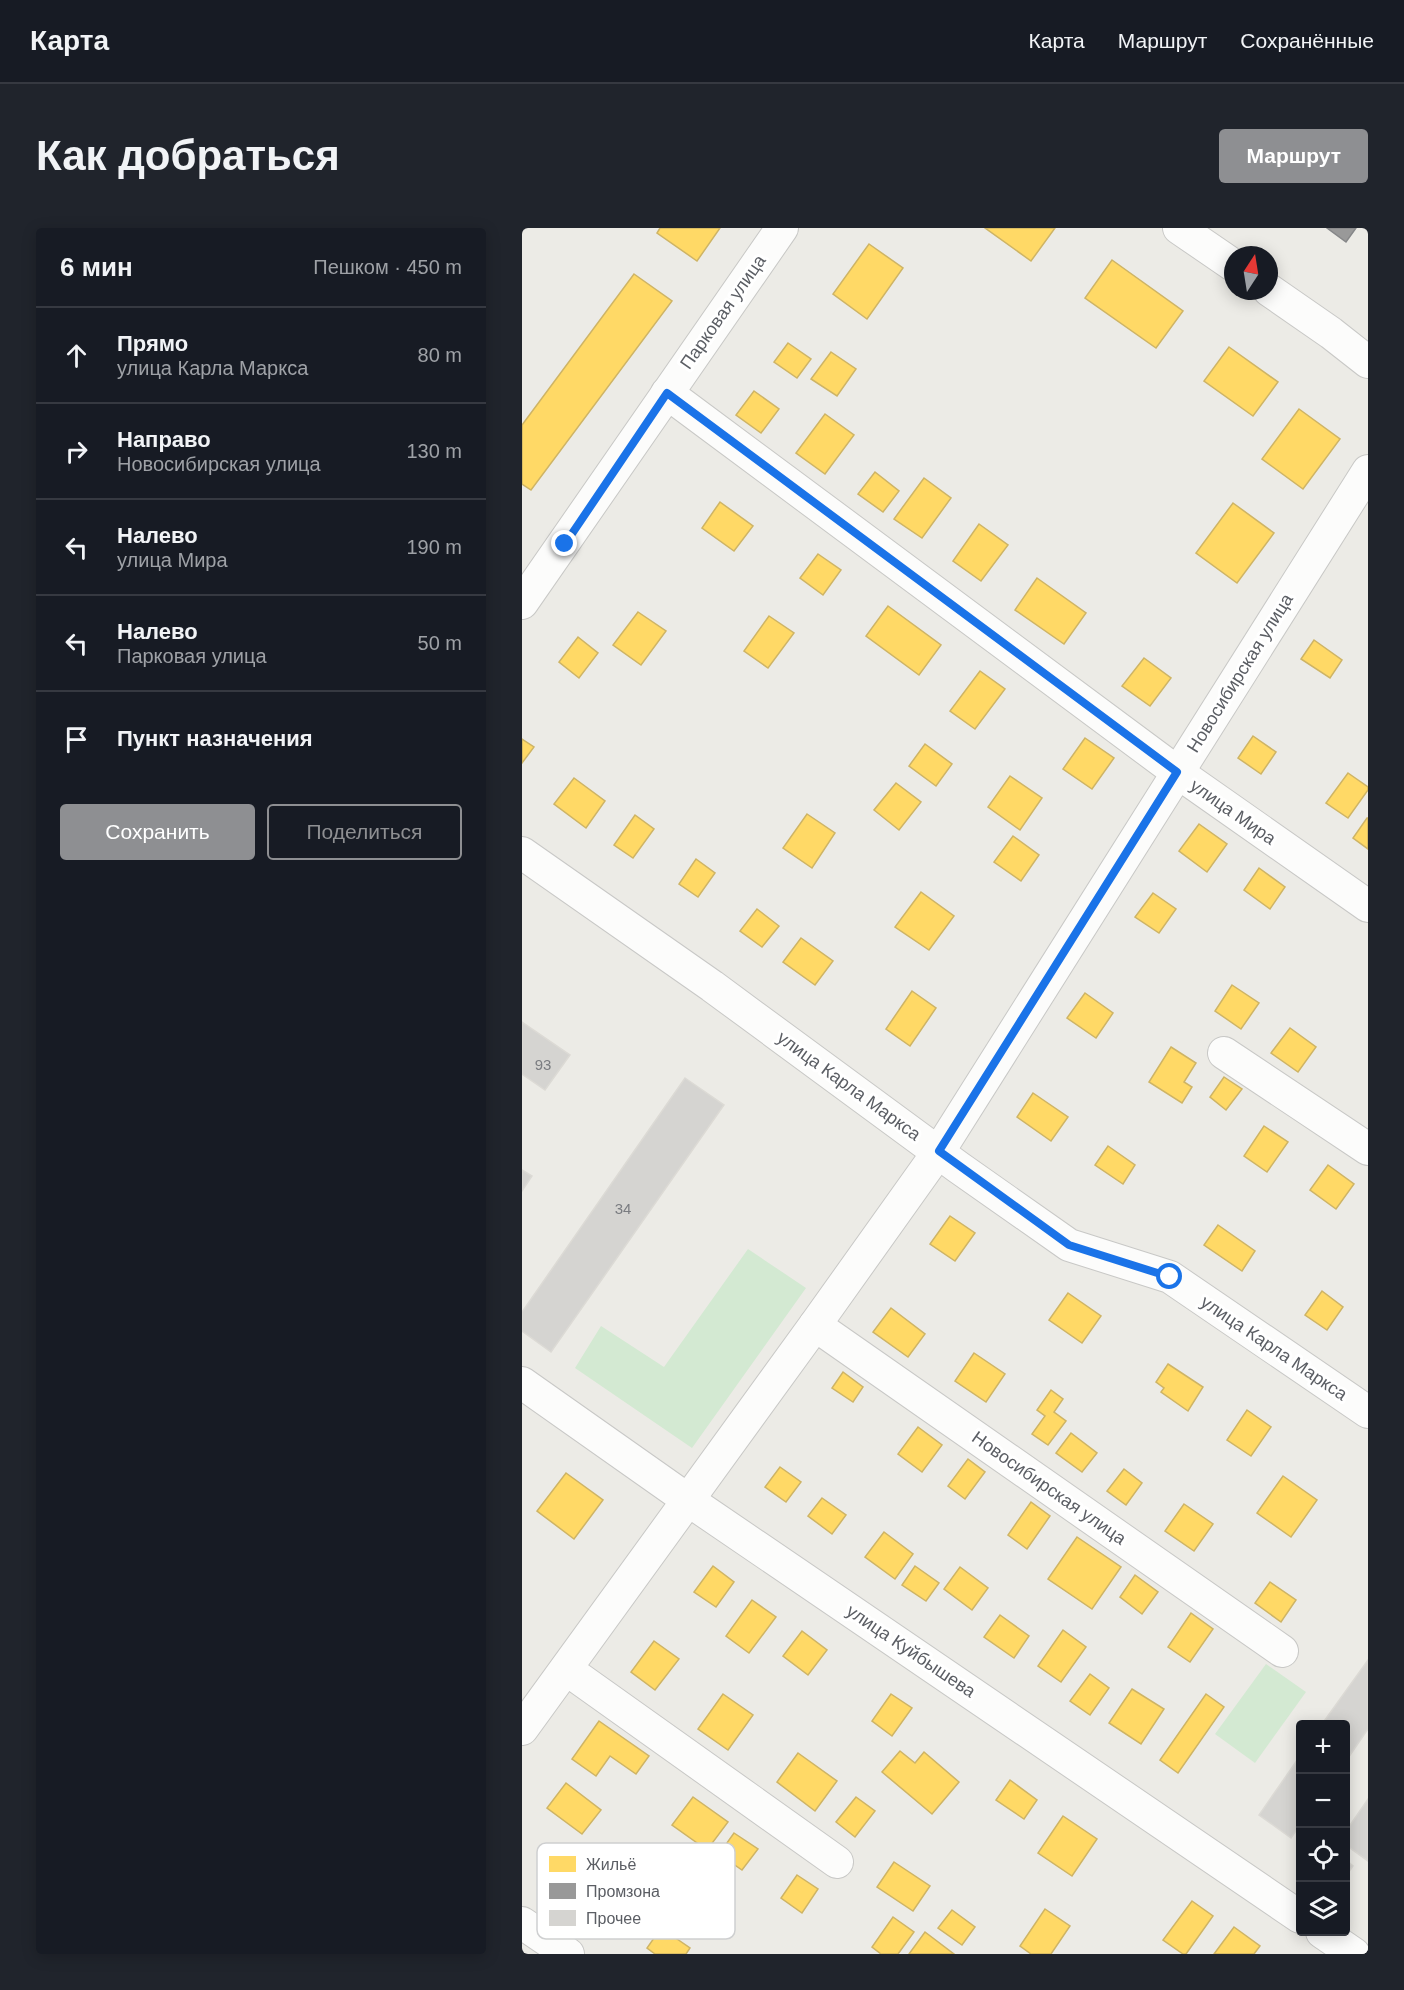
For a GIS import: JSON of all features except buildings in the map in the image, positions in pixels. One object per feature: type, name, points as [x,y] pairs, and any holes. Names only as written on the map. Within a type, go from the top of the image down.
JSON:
[{"type":"street","name":"Парковая улица","points":[[522,603],[782,228]]},
{"type":"street","points":[[1179,228],[1224,260]]},
{"type":"street","points":[[1278,296],[1368,362]]},
{"type":"street","name":"улица Мира","points":[[667,393],[1177,772],[1368,906]]},
{"type":"street","name":"Новосибирская улица","points":[[522,1729],[939,1151],[1368,471]]},
{"type":"street","name":"улица Карла Маркса","points":[[522,853],[712,986],[1069,1245],[1170,1277],[1368,1412]]},
{"type":"street","points":[[1224,1053],[1368,1149]]},
{"type":"street","name":"Новосибирская улица","points":[[815,1325],[1282,1651]]},
{"type":"street","name":"улица Куйбышева","points":[[522,1383],[688,1500],[1296,1914]]},
{"type":"street","points":[[566,1669],[837,1862]]},
{"type":"street","points":[[522,1923],[537,1933]]},
{"type":"street","points":[[1328,1936],[1354,1954]]},
{"type":"street","points":[[546,1939],[568,1954]]},
{"type":"green space","points":[[748,1249],[806,1288],[692,1448],[575,1368],[601,1326],[664,1367]]},
{"type":"green space","points":[[1266,1664],[1306,1692],[1255,1763],[1215,1734]]},
{"type":"route","points":[[565,544],[667,393],[1177,772],[939,1151],[958,1167],[1069,1245],[1170,1277]]}]
